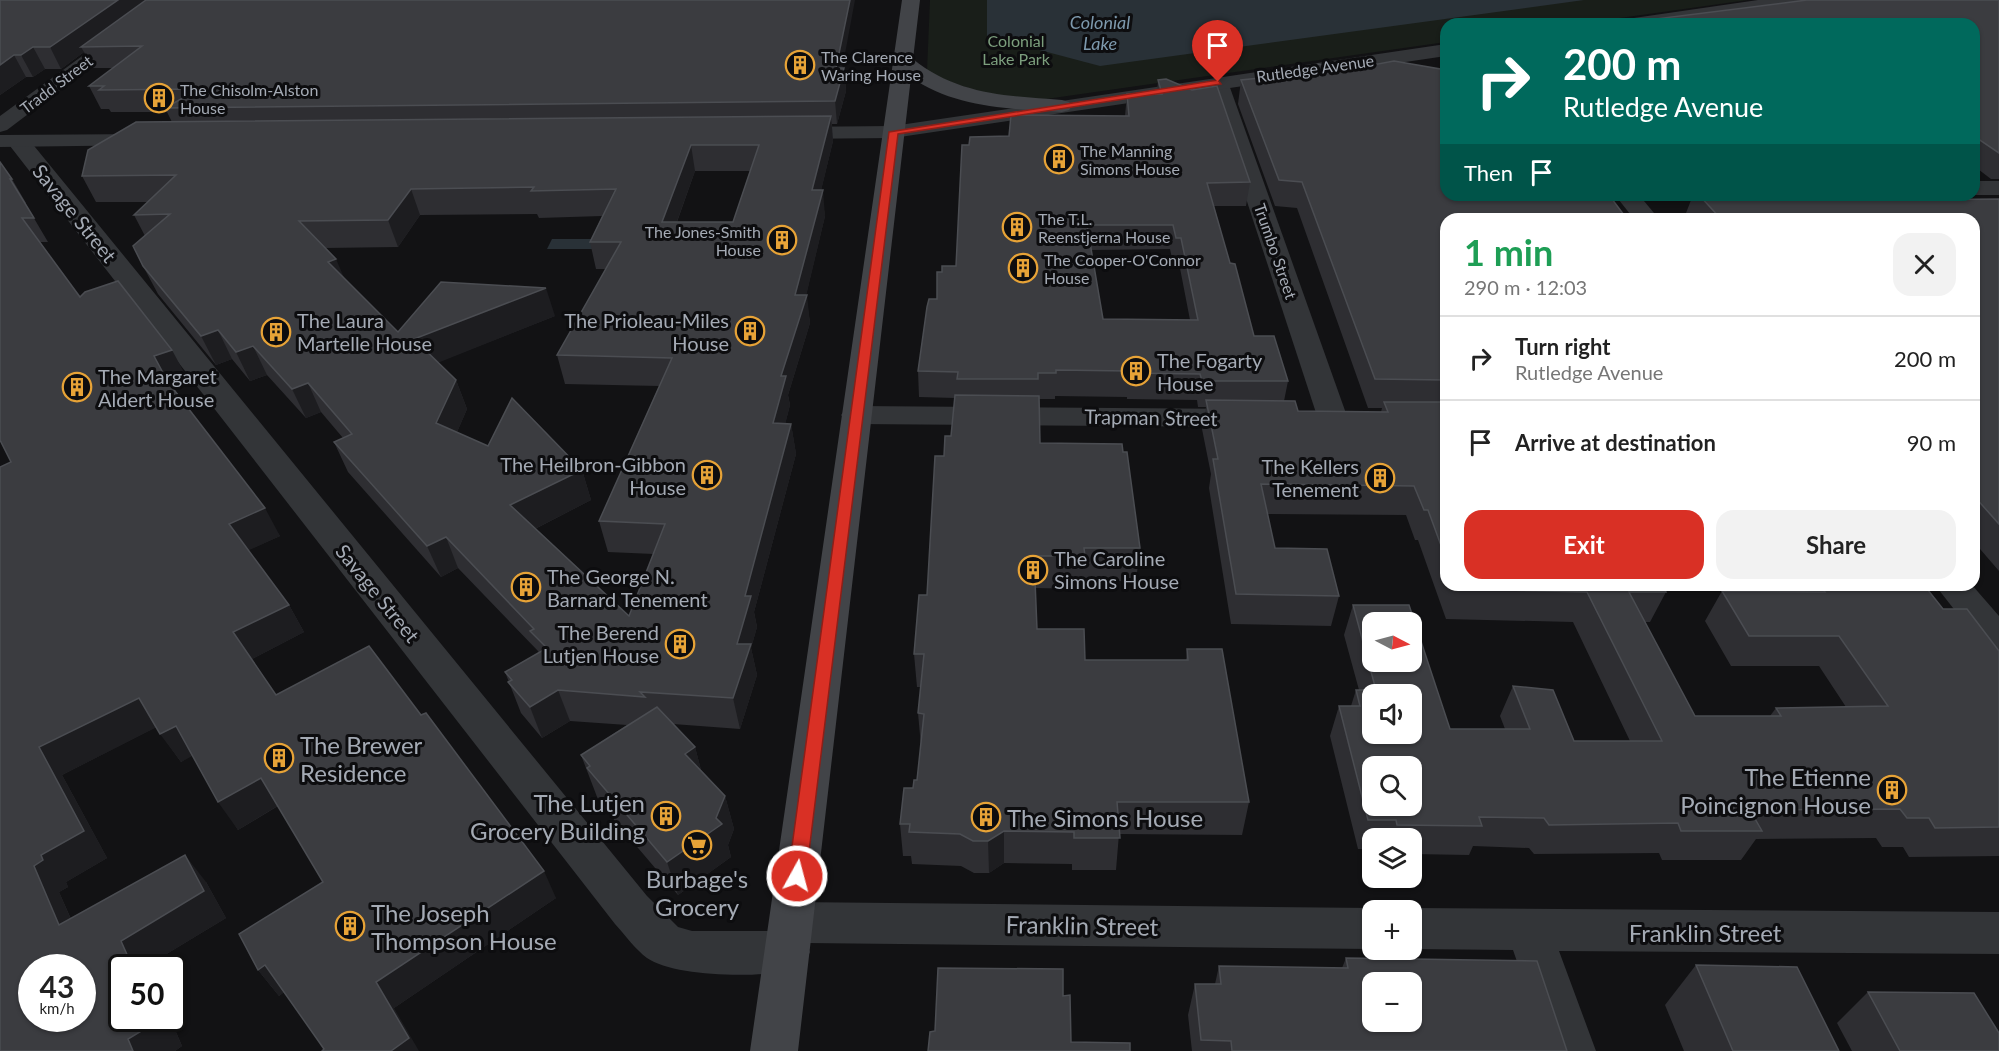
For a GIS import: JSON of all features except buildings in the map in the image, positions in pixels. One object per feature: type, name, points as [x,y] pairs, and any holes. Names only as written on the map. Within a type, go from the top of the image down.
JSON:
[{"type":"main road","points":[[774,1051],[910,0]]},
{"type":"main road","points":[[903,61],[913,71],[959,95],[977,100],[1062,106]]},
{"type":"street","points":[[1669,18],[1794,0]]},
{"type":"street","name":"Tradd Street","points":[[6,136],[172,4]]},
{"type":"street","name":"Rutledge Avenue","points":[[771,133],[893,132],[1440,51]]},
{"type":"street","name":"Trumbo Street","points":[[1218,82],[1345,419]]},
{"type":"street","points":[[6,136],[171,140]]},
{"type":"street","name":"Savage Street","points":[[6,136],[632,910],[656,936],[664,944],[692,952],[789,937]]},
{"type":"street","points":[[1980,188],[1999,188]]},
{"type":"street","points":[[1632,201],[1642,213]]},
{"type":"street","name":"Trapman Street","points":[[856,415],[1345,419]]},
{"type":"street","points":[[1957,591],[1999,640]]},
{"type":"street","name":"Franklin Street","points":[[789,937],[1362,929]]},
{"type":"street","name":"Franklin Street","points":[[1422,929],[1999,933]]},
{"type":"street","points":[[1529,931],[1572,1051]]},
{"type":"green space","name":"Colonial Lake Park","points":[[930,0],[1748,0],[1620,18],[1440,18],[1440,43],[1039,100],[981,92],[927,71]]},
{"type":"water","name":"Colonial Lake","points":[[987,0],[1584,0],[1100,66],[987,36]]},
{"type":"water","points":[[552,239],[598,239],[592,249],[547,249]]},
{"type":"place","name":"The Clarence Waring House","points":[[800,65]]},
{"type":"place","name":"The Chisolm-Alston House","points":[[159,98]]},
{"type":"place","name":"The Manning Simons House","points":[[1059,159]]},
{"type":"place","name":"The T.L. Reenstjerna House","points":[[1017,227]]},
{"type":"place","name":"The Jones-Smith House","points":[[782,240]]},
{"type":"place","name":"The Cooper-O'Connor House","points":[[1023,268]]},
{"type":"place","name":"The Prioleau-Miles House","points":[[750,331]]},
{"type":"place","name":"The Laura Martelle House","points":[[276,332]]},
{"type":"place","name":"The Fogarty House","points":[[1136,371]]},
{"type":"place","name":"The Margaret Aldert House","points":[[77,387]]},
{"type":"place","name":"The Heilbron-Gibbon House","points":[[707,475]]},
{"type":"place","name":"The Kellers Tenement","points":[[1380,478]]},
{"type":"place","name":"The Caroline Simons House","points":[[1033,570]]},
{"type":"place","name":"The George N. Barnard Tenement","points":[[526,587]]},
{"type":"place","name":"The Berend Lutjen House","points":[[680,644]]},
{"type":"place","name":"The Brewer Residence","points":[[279,758]]},
{"type":"place","name":"The Etienne Poincignon House","points":[[1892,790]]},
{"type":"place","name":"The Lutjen Grocery Building","points":[[666,816]]},
{"type":"place","name":"The Simons House","points":[[986,817]]},
{"type":"place","name":"Burbage's Grocery","points":[[697,845]]},
{"type":"place","name":"The Joseph Thompson House","points":[[350,926]]},
{"type":"route","points":[[797,876],[893,132],[1218,82]]}]
